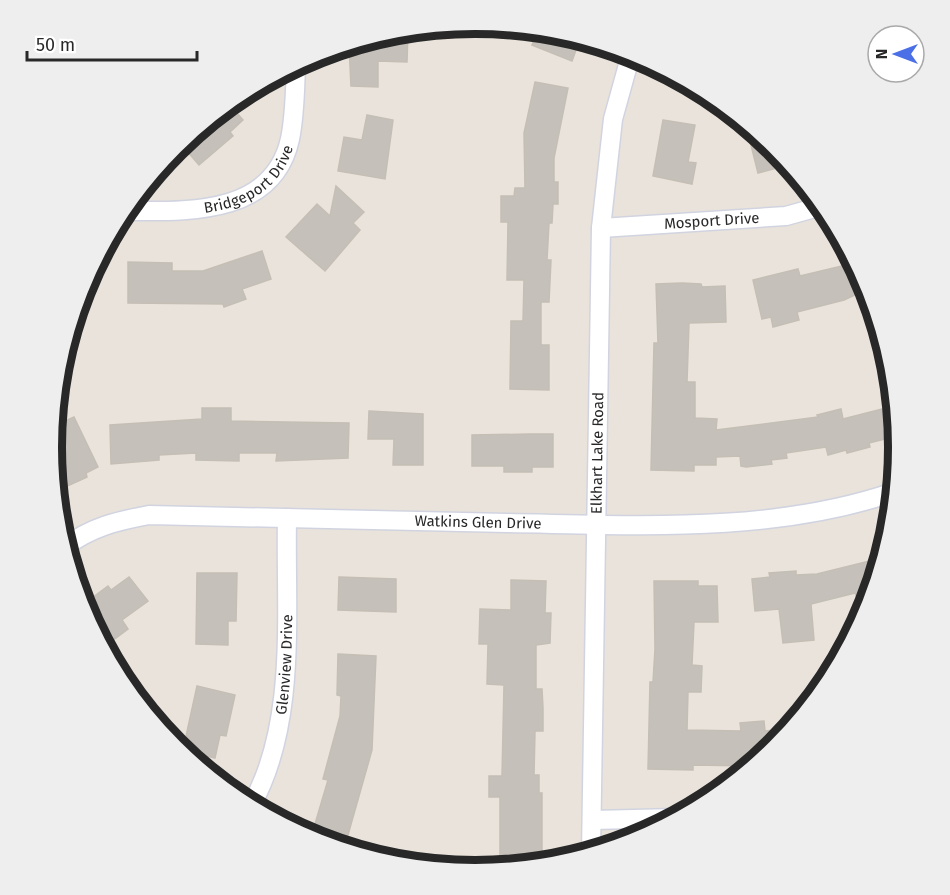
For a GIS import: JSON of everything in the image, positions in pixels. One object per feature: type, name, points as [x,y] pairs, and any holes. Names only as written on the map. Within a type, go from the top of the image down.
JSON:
[{"type":"street","name":"Elkhart Lake Road","points":[[591,843],[601,228],[613,119],[628,64]]},
{"type":"street","name":"Bridgeport Drive","points":[[137,211],[214,208],[241,199],[265,183],[279,165],[290,141],[295,76]]},
{"type":"street","name":"Mosport Drive","points":[[601,228],[786,216],[812,209]]},
{"type":"street","name":"Watkins Glen Drive","points":[[73,541],[84,532],[101,526],[149,515],[598,525],[747,523],[862,503],[885,495]]},
{"type":"street","name":"Glenview Drive","points":[[256,797],[263,784],[276,744],[284,701],[287,518]]},
{"type":"street","points":[[592,820],[657,818]]},
{"type":"building","points":[[534,39],[577,48],[572,61],[532,45]]},
{"type":"building","points":[[408,40],[407,62],[378,61],[378,87],[351,86],[349,54]]},
{"type":"building","points":[[535,82],[568,88],[554,158],[554,182],[558,182],[558,204],[553,204],[552,223],[549,223],[547,260],[551,260],[549,302],[541,302],[541,345],[549,345],[549,390],[510,389],[511,321],[523,321],[524,280],[507,280],[508,222],[501,222],[501,196],[514,196],[515,188],[525,188],[524,133]]},
{"type":"building","points":[[236,112],[243,120],[230,132],[233,136],[199,165],[187,151]]},
{"type":"building","points":[[367,115],[393,120],[385,179],[338,171],[344,137],[362,140]]},
{"type":"building","points":[[663,120],[695,125],[688,162],[696,163],[692,184],[653,176]]},
{"type":"building","points":[[750,141],[767,155],[779,167],[758,173]]},
{"type":"building","points":[[336,186],[364,212],[353,223],[360,230],[325,271],[286,237],[317,204],[330,216]]},
{"type":"building","points":[[262,251],[271,279],[242,289],[246,299],[224,307],[223,304],[128,303],[128,262],[172,263],[172,271],[203,271]]},
{"type":"building","points":[[845,265],[859,293],[844,300],[797,312],[799,320],[773,327],[771,317],[762,319],[753,280],[798,269],[800,276]]},
{"type":"building","points":[[656,284],[725,286],[726,322],[689,323],[687,382],[695,382],[695,418],[717,419],[716,430],[818,417],[817,415],[841,409],[843,419],[886,408],[888,438],[869,443],[870,447],[847,453],[846,450],[828,455],[826,447],[786,453],[787,458],[771,460],[772,464],[746,467],[741,466],[740,456],[716,457],[716,465],[694,465],[694,471],[651,470],[654,343],[658,343]]},
{"type":"building","points":[[202,408],[231,408],[231,421],[349,423],[348,458],[276,461],[277,453],[239,453],[239,461],[196,460],[196,453],[159,455],[159,460],[111,464],[110,425],[202,419]]},
{"type":"building","points":[[369,411],[423,414],[423,465],[393,465],[394,439],[368,439]]},
{"type":"building","points":[[74,417],[98,467],[86,473],[87,477],[64,487],[62,448],[63,422]]},
{"type":"building","points":[[553,434],[553,467],[532,467],[532,472],[504,472],[504,466],[472,466],[472,435]]},
{"type":"building","points":[[872,560],[860,597],[857,598],[855,593],[811,604],[814,640],[783,643],[779,609],[755,611],[752,579],[770,577],[769,573],[796,571],[796,575],[817,574]]},
{"type":"building","points":[[197,573],[237,573],[236,621],[228,621],[228,645],[196,644]]},
{"type":"building","points":[[129,577],[148,601],[122,620],[128,629],[111,642],[91,599],[108,586],[111,590]]},
{"type":"building","points":[[339,577],[396,579],[396,612],[338,610]]},
{"type":"building","points":[[511,580],[546,581],[545,613],[551,613],[550,643],[536,645],[536,689],[542,689],[543,731],[535,731],[534,775],[539,775],[539,793],[542,793],[542,855],[500,860],[500,797],[489,797],[489,776],[502,776],[504,685],[487,684],[488,644],[479,644],[480,609],[511,610]]},
{"type":"building","points":[[654,581],[698,581],[698,586],[717,586],[718,622],[694,622],[692,665],[702,666],[701,692],[688,692],[687,730],[741,731],[740,723],[764,721],[765,731],[776,730],[737,766],[693,765],[693,770],[648,769],[650,682],[653,682]]},
{"type":"building","points":[[338,654],[376,656],[372,750],[348,835],[344,840],[313,827],[328,780],[323,779],[340,716],[341,696],[337,695]]},
{"type":"building","points":[[197,686],[235,695],[226,736],[220,735],[215,758],[198,754],[185,742]]}]
